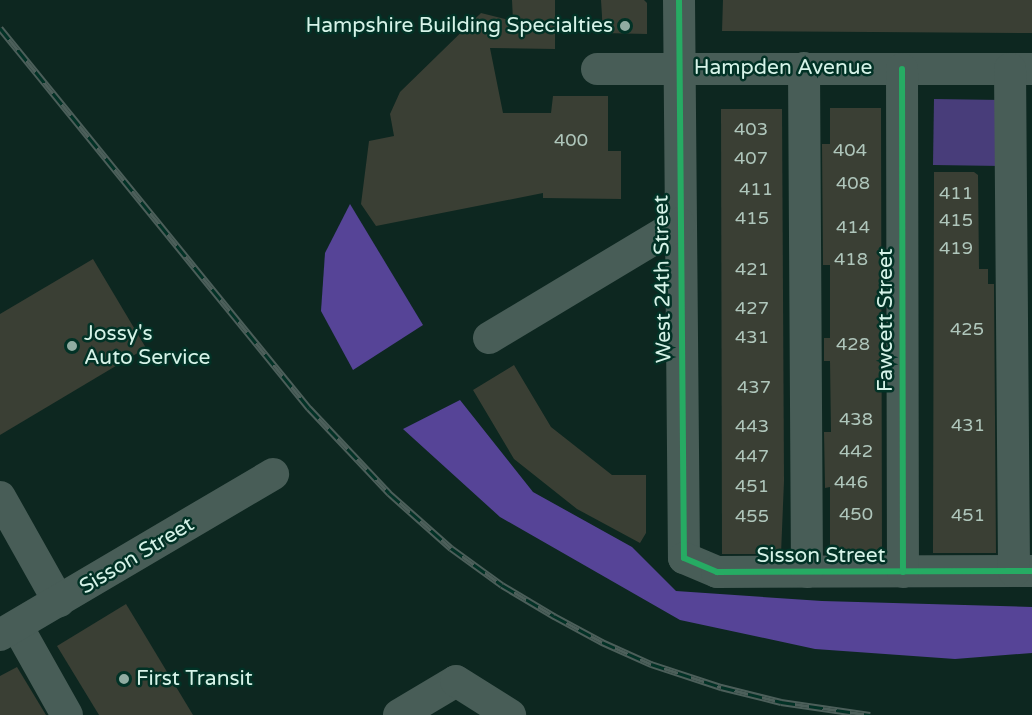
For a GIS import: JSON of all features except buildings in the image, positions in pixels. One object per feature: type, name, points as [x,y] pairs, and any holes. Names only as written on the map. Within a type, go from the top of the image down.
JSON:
[{"type":"street","name":"West 24th Street","points":[[679,0],[679,224],[684,558]]},
{"type":"street","points":[[804,68],[807,572]]},
{"type":"street","name":"Hampden Avenue","points":[[597,69],[1021,69]]},
{"type":"street","name":"Fawcett Street","points":[[902,69],[903,572]]},
{"type":"street","points":[[1021,69],[1023,571]]},
{"type":"street","points":[[489,338],[679,224]]},
{"type":"street","name":"Sisson Street","points":[[8,631],[273,474]]},
{"type":"street","points":[[0,497],[59,602]]},
{"type":"street","name":"Sisson Street","points":[[684,558],[717,572],[1023,571]]},
{"type":"street","points":[[8,631],[67,715]]},
{"type":"street","points":[[399,715],[456,681],[499,713]]},
{"type":"shaded area","points":[[934,99],[1003,100],[1002,166],[933,165]]},
{"type":"shaded area","points":[[350,204],[423,325],[353,370],[321,311],[325,253]]},
{"type":"shaded area","points":[[460,400],[533,492],[632,547],[676,591],[822,601],[1032,607],[1032,653],[955,659],[815,649],[680,620],[500,517],[403,429]]},
{"type":"railway","points":[[0,28],[309,408],[389,493],[451,548],[502,585],[554,616],[602,642],[651,664],[721,687],[781,702],[870,715]]},
{"type":"cycle path","points":[[679,0],[684,558],[717,572],[1032,571]]},
{"type":"cycle path","points":[[902,69],[903,572]]},
{"type":"place","name":"Hampshire Building Specialties","points":[[625,26]]},
{"type":"place","name":"Jossy's Auto Service","points":[[72,346]]},
{"type":"place","name":"First Transit","points":[[124,679]]}]
